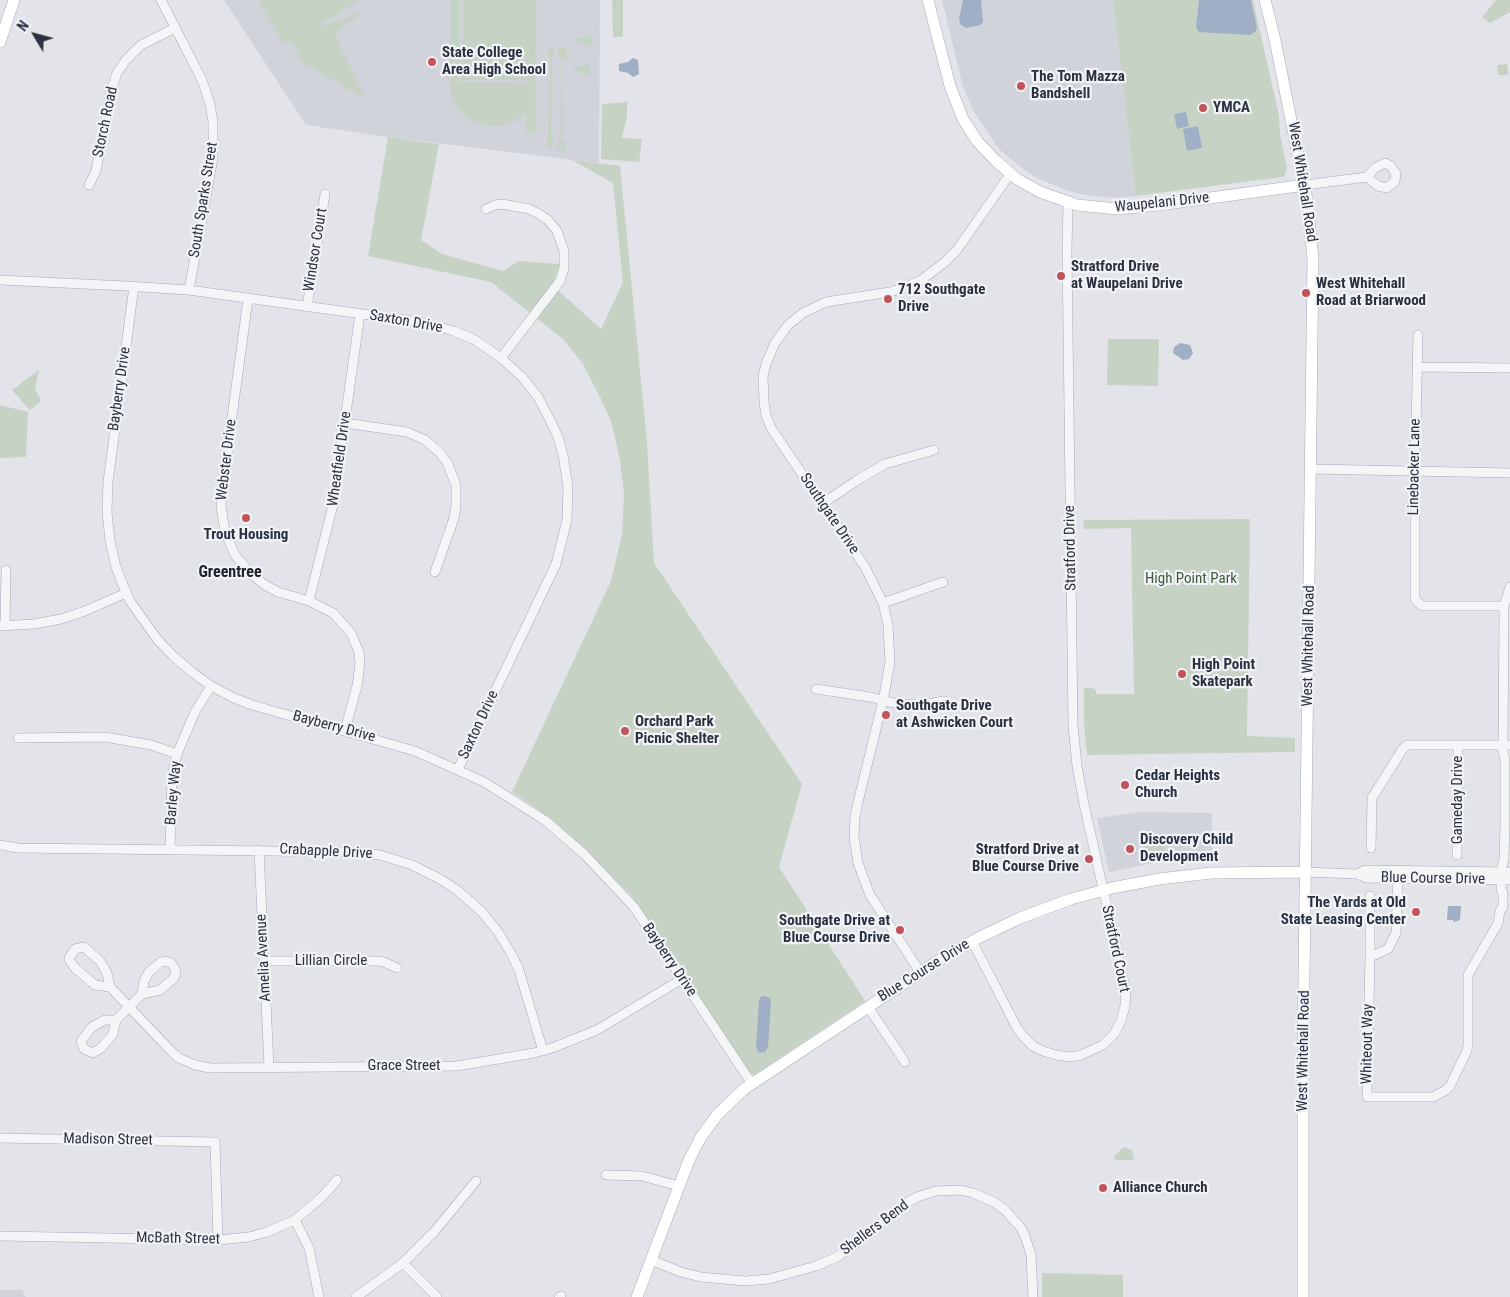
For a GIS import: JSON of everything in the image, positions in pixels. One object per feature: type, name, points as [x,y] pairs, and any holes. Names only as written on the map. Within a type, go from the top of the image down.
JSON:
[{"type":"main road","points":[[0,42],[14,0]]},
{"type":"main road","name":"Waupelani Drive","points":[[928,0],[950,86],[960,113],[981,146],[1010,174],[1040,192],[1068,202],[1097,208],[1126,209],[1305,186]]},
{"type":"main road","name":"West Whitehall Road","points":[[1265,0],[1305,186],[1313,258],[1305,872],[1303,1297]]},
{"type":"main road","name":"Blue Course Drive","points":[[637,1297],[679,1186],[695,1148],[707,1127],[730,1102],[752,1084],[920,972],[972,941],[1034,912],[1102,890],[1140,882],[1202,874],[1305,872]]},
{"type":"street","name":"South Sparks Street","points":[[161,0],[206,90],[213,122],[213,158],[189,290]]},
{"type":"street","name":"Storch Road","points":[[89,185],[96,171],[111,91],[117,74],[126,60],[142,45],[175,28]]},
{"type":"street","name":"Southgate Drive","points":[[920,972],[870,895],[858,863],[854,837],[858,802],[883,701],[890,662],[888,624],[883,601],[865,567],[771,428],[766,415],[762,388],[763,376],[775,343],[788,325],[809,309],[826,302],[890,292],[906,287],[933,272],[957,250],[1010,174]]},
{"type":"street","name":"Waupelani Drive","points":[[1305,186],[1368,177]]},
{"type":"street","name":"Windsor Court","points":[[307,306],[325,194]]},
{"type":"street","name":"Stratford Drive","points":[[1068,202],[1073,725],[1077,766],[1102,890]]},
{"type":"street","points":[[486,209],[502,204],[529,209],[539,214],[548,220],[557,231],[564,251],[564,268],[557,287],[501,358]]},
{"type":"street","name":"Saxton Drive","points":[[0,280],[189,290],[437,326],[475,340],[501,358],[522,378],[538,398],[558,437],[568,487],[567,520],[556,564],[458,769]]},
{"type":"street","name":"Bayberry Drive","points":[[134,286],[108,482],[107,512],[110,542],[116,567],[126,593],[157,639],[173,656],[211,686],[234,698],[252,705],[415,751],[484,782],[546,821],[585,855],[634,907],[752,1084]]},
{"type":"street","name":"Webster Drive","points":[[248,299],[222,491],[221,506],[224,532],[235,556],[251,574],[278,592],[309,602],[333,613],[350,633],[359,652],[359,674],[345,730]]},
{"type":"street","name":"Wheatfield Drive","points":[[309,602],[333,505],[360,314]]},
{"type":"street","name":"Linebacker Lane","points":[[1418,335],[1414,472],[1415,598],[1422,606],[1504,606]]},
{"type":"street","points":[[1418,367],[1510,368]]},
{"type":"street","points":[[345,423],[407,432],[425,440],[447,462],[456,485],[456,506],[454,518],[435,572]]},
{"type":"street","points":[[822,504],[858,479],[885,464],[934,450]]},
{"type":"street","points":[[1311,469],[1510,473]]},
{"type":"street","points":[[6,570],[3,626],[34,624],[62,619],[126,593]]},
{"type":"street","points":[[883,601],[898,594],[902,595],[943,582]]},
{"type":"street","name":"Whiteout Way","points":[[1370,896],[1366,1097],[1433,1097],[1441,1094],[1450,1086],[1466,1054],[1468,975],[1498,923],[1500,911],[1503,907],[1503,893],[1501,890],[1505,874],[1498,863],[1499,759],[1505,748],[1504,606],[1510,587]]},
{"type":"street","name":"Barley Way","points":[[170,849],[172,776],[177,754],[183,736],[195,712],[211,686]]},
{"type":"street","points":[[816,689],[916,705],[944,701]]},
{"type":"street","points":[[18,738],[105,738],[151,745],[177,754]]},
{"type":"street","points":[[1371,848],[1372,798],[1407,745],[1458,745],[1505,748]]},
{"type":"street","name":"Gameday Drive","points":[[1457,855],[1458,745]]},
{"type":"street","name":"Crabapple Drive","points":[[0,845],[18,848],[349,851],[380,855],[412,865],[450,885],[486,917],[512,955],[519,970],[543,1051]]},
{"type":"street","name":"Amelia Avenue","points":[[258,850],[269,1067]]},
{"type":"street","name":"Blue Course Drive","points":[[1305,872],[1357,874],[1366,878],[1398,874],[1505,874]]},
{"type":"street","points":[[1370,957],[1383,953],[1388,949],[1396,932],[1398,874]]},
{"type":"street","name":"Stratford Court","points":[[972,941],[1017,1028],[1033,1046],[1056,1055],[1070,1057],[1094,1050],[1103,1045],[1114,1034],[1121,1021],[1126,991],[1102,890]]},
{"type":"street","points":[[84,947],[100,961],[107,973],[110,987],[95,985],[76,968],[69,958],[75,949],[84,947]]},
{"type":"street","name":"Lillian Circle","points":[[264,961],[377,961],[397,968]]},
{"type":"street","name":"Grace Street","points":[[110,987],[172,1052],[187,1062],[210,1068],[457,1066],[543,1051],[597,1030],[682,979]]},
{"type":"street","points":[[116,1020],[142,994]]},
{"type":"street","points":[[868,1007],[905,1062]]},
{"type":"street","name":"Madison Street","points":[[0,1138],[215,1142],[218,1240]]},
{"type":"street","points":[[606,1175],[657,1178],[679,1186]]},
{"type":"street","name":"McBath Street","points":[[0,1236],[218,1240],[249,1237],[267,1232],[294,1220],[323,1196],[337,1180]]},
{"type":"street","points":[[356,1297],[403,1262],[434,1232],[476,1181]]},
{"type":"street","name":"Shellers Bend","points":[[651,1260],[681,1272],[701,1277],[745,1281],[777,1278],[816,1266],[837,1256],[854,1245],[908,1202],[918,1197],[936,1191],[961,1190],[994,1202],[1005,1210],[1021,1228],[1029,1245],[1031,1255],[1033,1297]]},
{"type":"street","points":[[294,1220],[306,1239],[309,1248],[319,1297]]},
{"type":"street","points":[[403,1262],[437,1297]]},
{"type":"shaded area","name":"State College Area High School","points":[[224,0],[600,0],[599,163],[306,125]]},
{"type":"shaded area","points":[[942,0],[1113,0],[1136,196],[1117,198],[1085,195],[1068,191],[1037,178],[1024,170],[999,149],[974,112],[963,87]]},
{"type":"shaded area","points":[[1143,812],[1212,813],[1212,857],[1159,862],[1109,872],[1097,818]]},
{"type":"shaded area","points":[[0,1290],[22,1290],[26,1297],[0,1297]]},
{"type":"green space","points":[[258,0],[359,0],[314,28],[346,18],[354,13],[356,14],[381,0],[356,15],[357,17],[348,22],[335,36],[364,95],[362,97],[306,66],[296,58],[299,54],[291,41],[284,44]]},
{"type":"green space","points":[[451,0],[459,0],[459,82],[527,83],[527,80],[462,80],[463,0],[536,0],[535,133],[526,133],[526,111],[518,119],[509,123],[500,126],[487,126],[468,119],[456,106],[451,94],[450,84]]},
{"type":"green space","points":[[612,0],[623,0],[623,37],[613,37]]},
{"type":"green space","points":[[1113,0],[1253,0],[1279,116],[1280,135],[1287,168],[1285,175],[1282,177],[1136,196]]},
{"type":"green space","points":[[1496,0],[1510,0],[1510,12],[1490,23],[1482,17]]},
{"type":"green space","points":[[592,35],[591,47],[575,40],[575,39]]},
{"type":"green space","points":[[558,47],[567,48],[567,59],[563,59],[563,141],[566,141],[566,151],[557,150],[557,141],[561,141],[562,59],[558,58]]},
{"type":"green space","points":[[548,49],[554,49],[552,58],[552,147],[547,147],[550,58],[548,58]]},
{"type":"green space","points":[[590,64],[589,76],[573,70],[573,68]]},
{"type":"green space","points":[[1507,64],[1508,75],[1498,75],[1497,65]]},
{"type":"green space","points":[[627,102],[627,116],[622,138],[642,139],[639,162],[601,159],[602,104]]},
{"type":"green space","points":[[388,137],[439,144],[421,240],[442,254],[503,271],[519,261],[560,264],[552,285],[601,329],[623,282],[613,183],[572,160],[620,166],[647,442],[654,563],[802,784],[779,867],[865,1001],[754,1075],[749,1072],[632,896],[584,848],[535,807],[512,792],[611,581],[622,535],[624,494],[620,460],[612,424],[601,399],[583,364],[563,339],[491,282],[368,256]]},
{"type":"green space","points":[[1108,339],[1159,339],[1158,386],[1107,385]]},
{"type":"green space","points":[[39,370],[35,389],[41,401],[30,410],[12,390]]},
{"type":"green space","points":[[0,405],[28,412],[26,457],[0,458]]},
{"type":"green space","name":"High Point Park","points":[[1250,519],[1247,736],[1295,738],[1295,752],[1087,755],[1084,722],[1084,688],[1093,688],[1096,690],[1096,694],[1134,694],[1131,528],[1084,529],[1083,520]]},
{"type":"green space","points":[[1163,841],[1166,858],[1145,862],[1142,845]]},
{"type":"green space","points":[[1124,1147],[1132,1150],[1134,1160],[1114,1159],[1115,1155]]},
{"type":"green space","points":[[1042,1273],[1123,1275],[1123,1297],[1042,1297]]},
{"type":"water","points":[[963,0],[981,0],[983,21],[981,25],[966,28],[961,25],[959,19]]},
{"type":"water","points":[[1199,0],[1251,0],[1257,28],[1255,32],[1250,35],[1199,32],[1196,27]]},
{"type":"water","points":[[633,58],[638,60],[639,74],[633,77],[628,73],[619,71],[619,64],[628,62]]},
{"type":"water","points":[[1186,112],[1189,126],[1177,129],[1174,114]]},
{"type":"water","points":[[1198,126],[1202,148],[1187,151],[1183,129]]},
{"type":"water","points":[[1180,343],[1190,345],[1193,353],[1189,359],[1183,360],[1173,353],[1174,347]]},
{"type":"water","points":[[1448,906],[1461,906],[1460,920],[1453,922],[1453,920],[1447,920]]},
{"type":"water","points":[[760,997],[770,998],[771,1002],[768,1047],[765,1052],[760,1053],[757,1050],[756,1044],[759,1001]]},
{"type":"place","name":"State College Area High School","points":[[432,62]]},
{"type":"place","name":"The Tom Mazza Bandshell","points":[[1021,86]]},
{"type":"place","name":"YMCA","points":[[1203,108]]},
{"type":"place","name":"Stratford Drive at Waupelani Drive","points":[[1061,276]]},
{"type":"place","name":"West Whitehall Road at Briarwood","points":[[1306,293]]},
{"type":"place","name":"712 Southgate Drive","points":[[888,299]]},
{"type":"place","name":"Trout Housing","points":[[246,518]]},
{"type":"place","name":"High Point Skatepark","points":[[1182,674]]},
{"type":"place","name":"Southgate Drive at Ashwicken Court","points":[[886,715]]},
{"type":"place","name":"Orchard Park Picnic Shelter","points":[[625,731]]},
{"type":"place","name":"Cedar Heights Church","points":[[1125,785]]},
{"type":"place","name":"Discovery Child Development","points":[[1130,849]]},
{"type":"place","name":"Stratford Drive at Blue Course Drive","points":[[1089,859]]},
{"type":"place","name":"The Yards at Old State Leasing Center","points":[[1416,912]]},
{"type":"place","name":"Southgate Drive at Blue Course Drive","points":[[900,930]]},
{"type":"place","name":"Alliance Church","points":[[1103,1188]]},
{"type":"district","name":"Greentree","points":[[230,573]]}]
